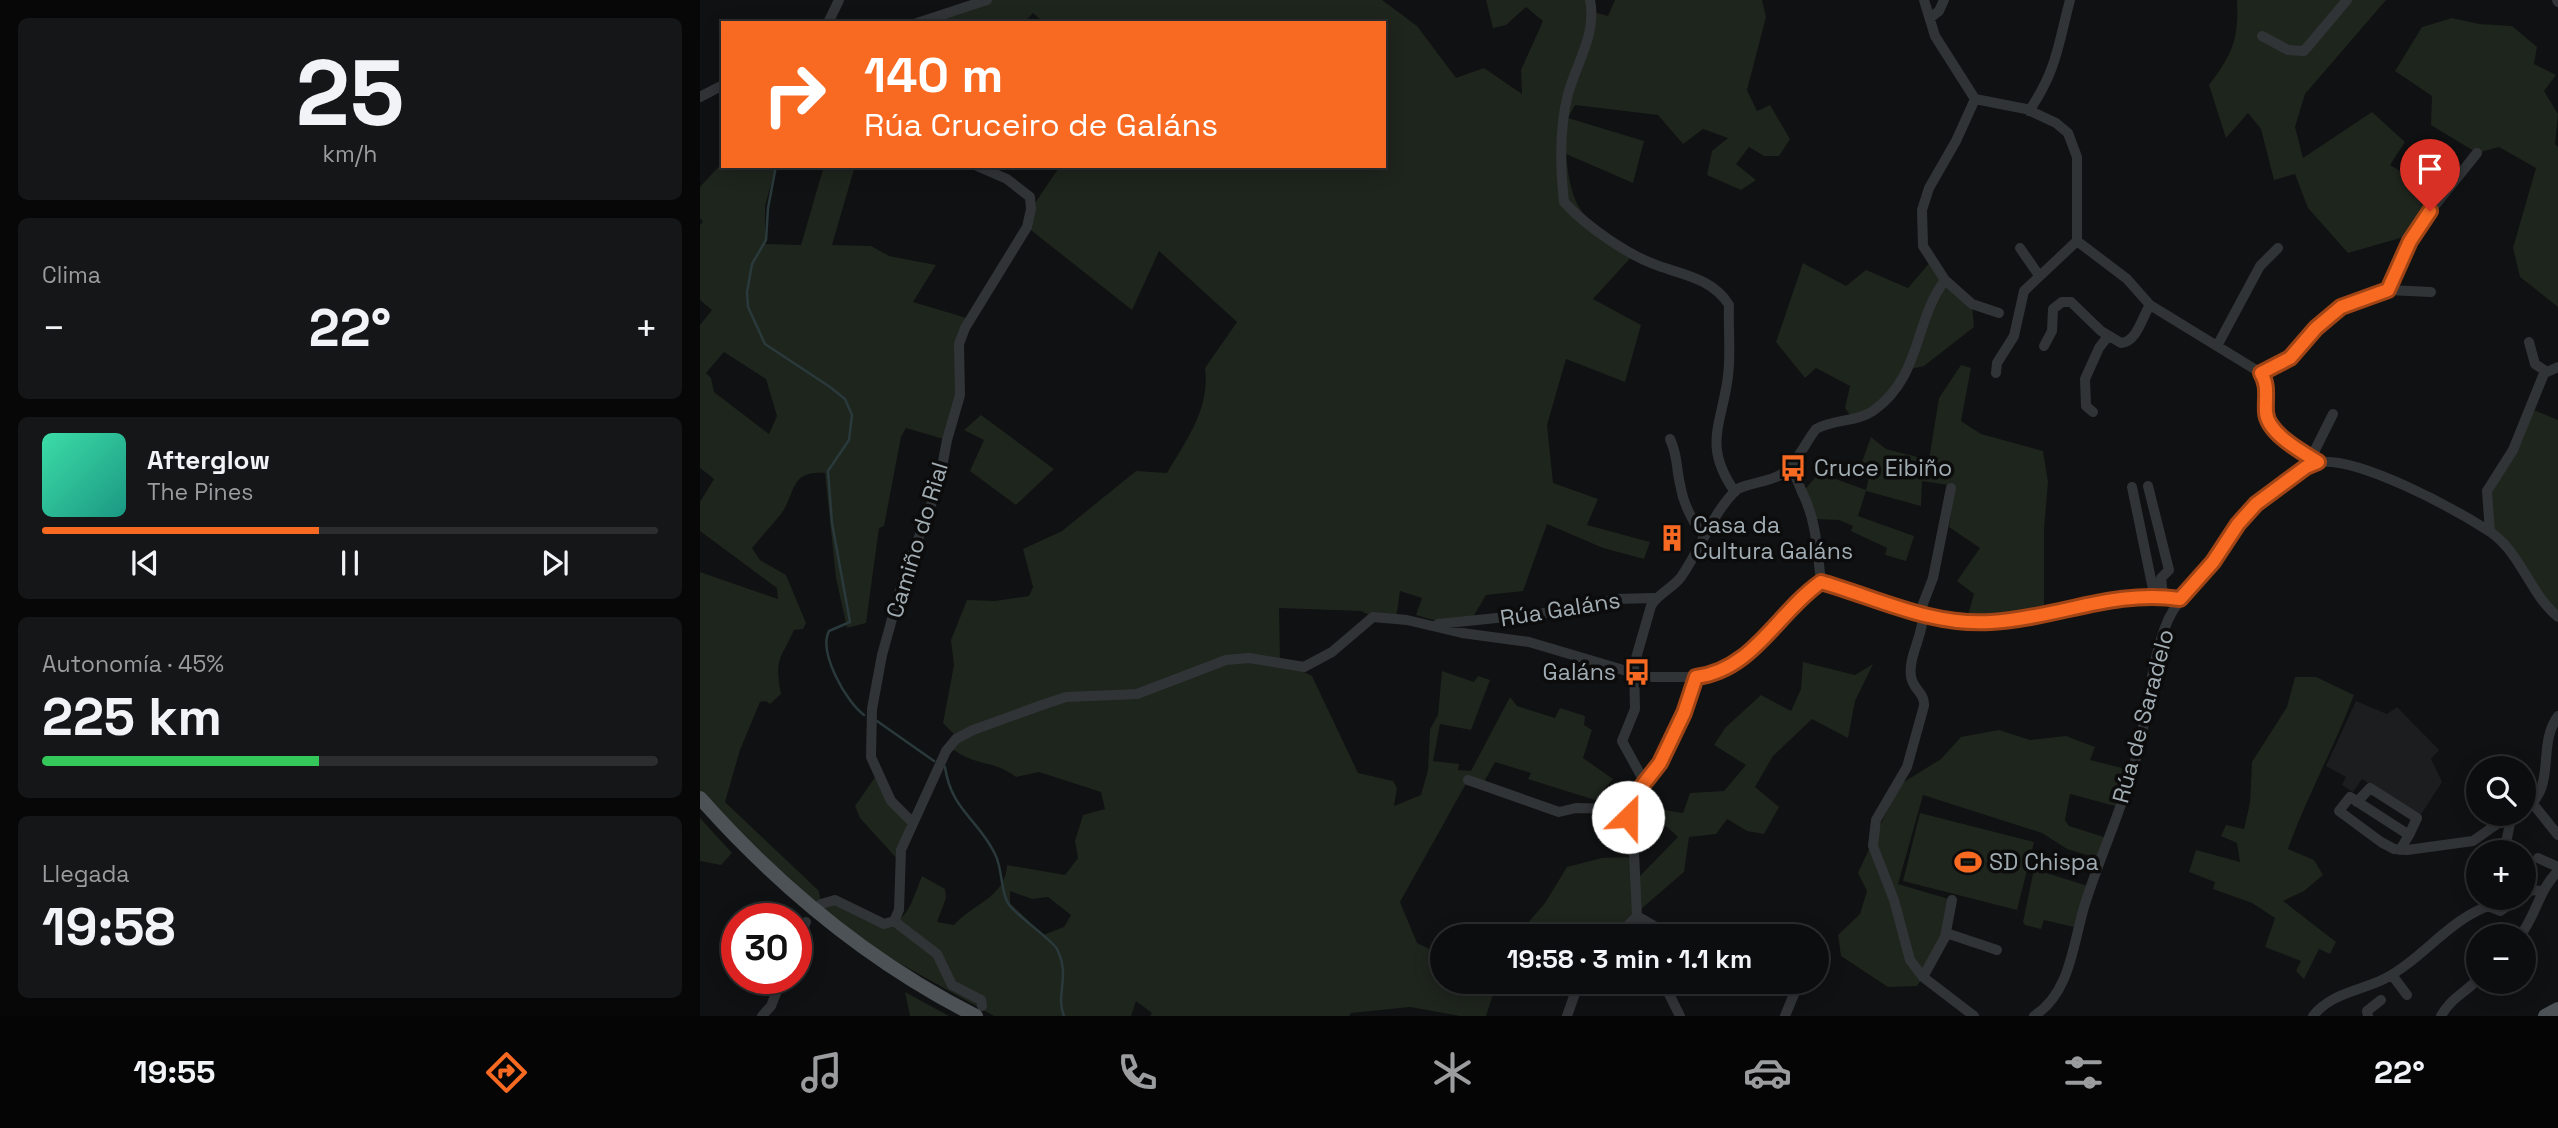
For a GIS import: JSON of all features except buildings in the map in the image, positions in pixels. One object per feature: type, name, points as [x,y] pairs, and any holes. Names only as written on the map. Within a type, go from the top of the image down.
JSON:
[{"type":"main road","points":[[700,798],[766,870],[879,960],[979,1011]]},
{"type":"main road","points":[[2544,1016],[2558,1009]]},
{"type":"street","points":[[829,21],[839,0]]},
{"type":"street","points":[[923,21],[987,0]]},
{"type":"street","points":[[1590,0],[1592,25],[1568,93],[1562,121],[1564,202],[1581,220],[1623,248],[1659,266],[1683,271],[1724,296],[1729,305],[1728,373],[1716,425],[1716,441],[1725,478],[1735,492]]},
{"type":"street","points":[[1924,0],[1936,36],[1975,99],[2029,111],[2063,128],[2076,148],[2077,241]]},
{"type":"street","points":[[1930,18],[1939,11],[1944,0]]},
{"type":"street","points":[[2029,111],[2044,90],[2058,57],[2070,0]]},
{"type":"street","points":[[2262,36],[2288,50],[2304,51],[2347,0]]},
{"type":"street","points":[[700,97],[721,86]]},
{"type":"street","points":[[1975,99],[1956,141],[1929,188],[1922,210],[1923,246],[1945,280],[1972,304],[1999,313]]},
{"type":"street","points":[[2388,290],[2419,225],[2477,153]]},
{"type":"street","name":"Camiño do Rial","points":[[913,823],[891,801],[871,757],[875,686],[911,556],[939,483],[947,440],[960,395],[959,344],[965,328],[1027,227],[1031,209],[1030,197],[1007,179],[982,168]]},
{"type":"street","points":[[1996,373],[1997,363],[2014,336],[2024,291],[2038,274],[2077,241]]},
{"type":"street","points":[[2077,241],[2127,279],[2150,305],[2261,373],[2266,385],[2268,420],[2314,460],[2369,472],[2446,506],[2490,532],[2518,561],[2542,600],[2558,617]]},
{"type":"street","points":[[2020,248],[2038,274]]},
{"type":"street","points":[[2217,346],[2260,266],[2277,248]]},
{"type":"street","points":[[1654,598],[1674,587],[1713,516],[1735,492],[1764,483],[1789,469],[1816,429],[1871,412],[1900,386],[1924,328],[1930,303],[1945,280]]},
{"type":"street","points":[[2261,373],[2290,358],[2316,328],[2341,307],[2388,290],[2431,292]]},
{"type":"street","points":[[2044,346],[2054,326],[2053,309],[2066,301],[2074,304],[2108,336],[2121,343],[2130,341],[2150,305]]},
{"type":"street","points":[[2093,412],[2086,406],[2085,379],[2098,348],[2108,336]]},
{"type":"street","points":[[2529,342],[2535,364],[2545,371]]},
{"type":"street","points":[[2545,371],[2558,367]]},
{"type":"street","points":[[2490,532],[2487,491],[2513,450],[2545,371]]},
{"type":"street","points":[[2314,460],[2333,414]]},
{"type":"street","points":[[1670,439],[1678,454],[1679,483],[1690,516],[1704,536]]},
{"type":"street","name":"Rúa de Saradelo","points":[[2035,1016],[2052,1003],[2062,985],[2085,902],[2133,770],[2161,637],[2172,612],[2256,504],[2314,460]]},
{"type":"street","points":[[1789,469],[1796,476],[1814,519],[1821,582]]},
{"type":"street","points":[[2148,486],[2169,570],[2161,578],[2158,595]]},
{"type":"street","points":[[2132,487],[2158,595],[2172,612]]},
{"type":"street","points":[[1951,488],[1933,578],[1921,615],[1921,636],[1910,672],[1912,682],[1923,697],[1924,706],[1907,767],[1880,812],[1873,839],[1874,853],[1894,900],[1910,960],[1923,977],[1974,1016]]},
{"type":"street","points":[[1821,582],[1921,615],[1966,622],[2027,619],[2120,597],[2158,595],[2180,599]]},
{"type":"street","points":[[821,904],[835,900],[884,924],[894,921],[899,910],[901,850],[946,751],[956,739],[973,730],[1066,697],[1137,694],[1226,660],[1249,658],[1304,667],[1332,652],[1373,617],[1463,628],[1529,642],[1635,674],[1657,678],[1696,677],[1735,665],[1751,653],[1805,594],[1821,582]]},
{"type":"street","name":"Rúa Galáns","points":[[1463,628],[1574,610],[1615,599],[1654,598],[1637,651],[1635,709],[1622,741],[1645,783]]},
{"type":"street","points":[[1624,809],[1663,757],[1696,677]]},
{"type":"street","points":[[2536,795],[2544,783],[2546,739],[2558,716]]},
{"type":"street","points":[[1468,780],[1559,812],[1576,808],[1624,809]]},
{"type":"street","points":[[2357,802],[2370,788],[2417,818],[2400,850]]},
{"type":"street","points":[[2409,835],[2350,797],[2339,811],[2381,842],[2400,850],[2466,843],[2482,836],[2494,826]]},
{"type":"street","points":[[1624,809],[1633,832],[1637,916],[1629,924]]},
{"type":"street","points":[[2536,814],[2558,835]]},
{"type":"street","points":[[2528,924],[2541,891],[2558,869],[2538,858]]},
{"type":"street","points":[[2536,889],[2541,891]]},
{"type":"street","points":[[1923,977],[1946,933],[1952,900]]},
{"type":"street","points":[[2313,1016],[2335,997],[2392,975],[2444,932],[2479,910]]},
{"type":"street","points":[[1637,916],[1651,924]]},
{"type":"street","points":[[894,921],[937,954],[952,985],[981,1000],[979,1011]]},
{"type":"street","points":[[1946,933],[1997,950]]},
{"type":"street","points":[[2392,975],[2407,995]]},
{"type":"street","points":[[2441,1016],[2458,994],[2466,991]]},
{"type":"street","points":[[762,1016],[771,1006],[776,994]]},
{"type":"street","points":[[1567,1016],[1575,994]]},
{"type":"street","points":[[1669,994],[1680,1016]]},
{"type":"street","points":[[1785,1016],[1794,994]]},
{"type":"street","points":[[2368,1016],[2367,1011],[2381,1000]]},
{"type":"shaded area","points":[[989,0],[1382,0],[1417,26],[1456,78],[1484,68],[1522,94],[1521,70],[1543,21],[1526,7],[1506,25],[1493,28],[1486,0],[1593,0],[1593,12],[1608,16],[1615,0],[1762,0],[1766,17],[1747,90],[1757,111],[1770,105],[1790,139],[1779,156],[1764,156],[1749,147],[1736,164],[1756,180],[1741,190],[1707,175],[1712,151],[1728,138],[1703,129],[1683,144],[1658,115],[1575,105],[1568,118],[1644,141],[1633,183],[1566,154],[1572,192],[1577,204],[1593,223],[1634,254],[1593,299],[1641,325],[1625,382],[1566,359],[1547,425],[1553,483],[1598,499],[1587,525],[1650,542],[1644,559],[1603,548],[1547,524],[1523,591],[1486,595],[1473,617],[1433,620],[1416,615],[1422,598],[1400,591],[1396,619],[1373,617],[1361,611],[1279,608],[1280,660],[1312,676],[1358,773],[1393,781],[1397,788],[1394,806],[1421,795],[1428,770],[1430,729],[1438,715],[1442,671],[1474,682],[1478,676],[1490,680],[1471,730],[1440,724],[1433,761],[1459,764],[1458,770],[1471,771],[1510,697],[1517,706],[1555,718],[1560,708],[1585,716],[1584,725],[1592,730],[1583,758],[1613,779],[1595,800],[1528,779],[1531,773],[1495,762],[1484,782],[1468,780],[1400,902],[1417,943],[1430,949],[1430,994],[1493,994],[1486,1016],[1460,1016],[1410,1007],[1351,1013],[1349,1016],[1150,1016],[1152,1013],[1136,1001],[1131,1016],[994,1016],[890,958],[814,903],[726,821],[700,791],[700,572],[778,599],[777,588],[700,531],[700,502],[714,479],[700,468],[700,325],[712,310],[700,300],[700,225],[703,222],[700,218],[700,187],[721,164],[721,168],[775,168],[765,206],[765,244],[801,245],[823,168],[854,168],[832,245],[871,246],[889,256],[936,265],[913,302],[970,319],[965,328],[960,395],[947,440],[906,428],[901,437],[884,526],[879,528],[866,623],[847,628],[836,578],[825,473],[813,473],[799,479],[781,514],[752,548],[760,560],[786,575],[806,623],[803,629],[794,630],[780,659],[778,673],[781,694],[770,704],[766,701],[760,702],[740,750],[725,802],[819,891],[821,904],[835,900],[878,920],[896,920],[909,908],[922,876],[945,889],[946,898],[937,922],[954,925],[995,893],[1005,876],[1007,865],[1065,875],[1078,858],[1075,841],[1083,815],[1105,809],[1101,792],[1039,772],[1016,777],[1007,771],[966,757],[949,746],[955,735],[943,723],[954,665],[951,640],[967,600],[995,601],[1029,596],[1033,587],[1023,549],[1062,531],[1136,471],[1167,473],[1189,436],[1200,410],[1206,383],[1205,368],[1237,322],[1159,251],[1132,310],[1027,227],[1031,209],[1059,168],[1386,168],[1386,21],[1042,21],[1033,13],[1026,21],[926,21]],"holes":[[[724,352],[766,379],[777,416],[769,434],[714,392],[711,378],[706,373]],[[1010,891],[1032,899],[1048,897],[1071,915],[1064,927],[1043,935],[1010,903]]]},
{"type":"shaded area","points":[[2237,0],[2386,0],[2305,94],[2295,127],[2303,158],[2372,112],[2405,142],[2390,165],[2442,196],[2414,234],[2348,253],[2308,208],[2295,174],[2274,180],[2261,129],[2248,113],[2226,138],[2209,85],[2232,46],[2237,26]]},
{"type":"shaded area","points":[[2452,18],[2479,24],[2512,26],[2537,47],[2534,64],[2556,75],[2544,91],[2558,114],[2555,144],[2558,147],[2558,307],[2520,277],[2513,248],[2536,168],[2499,147],[2477,153],[2431,125],[2432,96],[2395,71],[2422,27]]},
{"type":"shaded area","points":[[1932,260],[1972,304],[1974,327],[1924,366],[1907,370],[1872,411],[1852,418],[1845,408],[1850,386],[1816,368],[1805,378],[1776,342],[1803,263],[1846,286],[1866,270],[1908,288]]},
{"type":"shaded area","points":[[1961,365],[1971,368],[1961,421],[1981,434],[2043,451],[2048,482],[2044,529],[2044,617],[1966,622],[1974,594],[1957,581],[1980,548],[1949,527],[1955,486],[1922,481],[1921,506],[1866,491],[1858,516],[1914,536],[1906,561],[1885,555],[1887,548],[1851,531],[1853,526],[1839,520],[1816,519],[1802,493],[1819,473],[1866,490],[1869,477],[1858,473],[1871,437],[1886,449],[1929,460],[1939,398]]},
{"type":"shaded area","points":[[2529,408],[2558,420],[2558,615],[2490,532],[2492,485]]},
{"type":"shaded area","points":[[981,415],[1054,469],[1016,505],[970,471],[984,440],[964,430]]},
{"type":"shaded area","points":[[1803,662],[1855,675],[1873,664],[1855,701],[1848,738],[1812,719],[1773,756],[1755,787],[1779,807],[1764,834],[1747,831],[1727,819],[1716,834],[1689,837],[1684,872],[1641,909],[1628,924],[1527,924],[1545,903],[1567,867],[1602,858],[1634,857],[1636,880],[1678,837],[1654,815],[1658,809],[1683,813],[1690,793],[1724,791],[1746,765],[1714,745],[1725,728],[1761,695],[1791,711],[1801,689]]},
{"type":"shaded area","points":[[2295,677],[2316,677],[2354,695],[2288,849],[2314,860],[2323,875],[2304,891],[2283,901],[2336,942],[2330,954],[2319,949],[2304,979],[2296,971],[2301,961],[2265,947],[2275,918],[2252,903],[2213,889],[2215,882],[2189,872],[2196,850],[2240,862],[2237,843],[2221,836],[2226,825],[2244,829],[2250,803],[2252,762],[2287,707]]},
{"type":"shaded area","points":[[2356,701],[2387,714],[2397,707],[2439,750],[2431,759],[2442,782],[2420,816],[2362,779],[2353,792],[2342,785],[2346,777],[2326,766]]},
{"type":"shaded area","points":[[1999,730],[2030,740],[2066,736],[2095,747],[2090,760],[2130,770],[2115,806],[2070,794],[2065,820],[2069,826],[2104,837],[2097,858],[2067,849],[2042,833],[1923,795],[1898,884],[1952,900],[1933,962],[1917,986],[1888,987],[1841,956],[1838,935],[1860,914],[1867,891],[1858,873],[1899,785],[1941,759],[1961,737]]},
{"type":"shaded area","points":[[878,773],[913,823],[899,861],[860,818],[855,806]]},
{"type":"shaded area","name":"SD Chispa","points":[[1920,813],[2034,842],[2017,910],[1903,881]]},
{"type":"shaded area","points":[[700,818],[732,853],[721,865],[700,861]]},
{"type":"shaded area","points":[[2034,869],[2091,887],[2078,928],[2044,920],[2041,929],[2025,925],[2023,922]]},
{"type":"shaded area","points":[[905,992],[949,1016],[910,1016]]},
{"type":"waterway","points":[[776,168],[768,208],[766,240],[752,264],[747,292],[748,307],[765,344],[845,399],[852,415],[849,440],[828,471],[832,523],[850,622],[829,631],[827,651],[842,688],[864,715]]},
{"type":"waterway","points":[[877,721],[934,761]]},
{"type":"waterway","points":[[945,767],[953,794],[995,854],[1010,906],[1057,949],[1063,968],[1061,1000],[1064,1016]]},
{"type":"place","name":"Cruce Eibiño","points":[[1793,468]]},
{"type":"place","name":"Casa da Cultura Galáns","points":[[1672,538]]},
{"type":"place","name":"Galáns","points":[[1637,672]]},
{"type":"place","name":"SD Chispa","points":[[1968,862]]},
{"type":"route","points":[[1628,817],[1624,809],[1660,763],[1684,713],[1696,677],[1735,665],[1751,653],[1770,629],[1821,582],[1863,594],[1903,610],[1966,622],[2044,617],[2120,597],[2154,594],[2180,599],[2213,562],[2246,513],[2306,467],[2318,462],[2286,439],[2268,420],[2266,385],[2261,373],[2290,358],[2307,337],[2341,307],[2388,290],[2395,281],[2410,241],[2430,211]]}]
